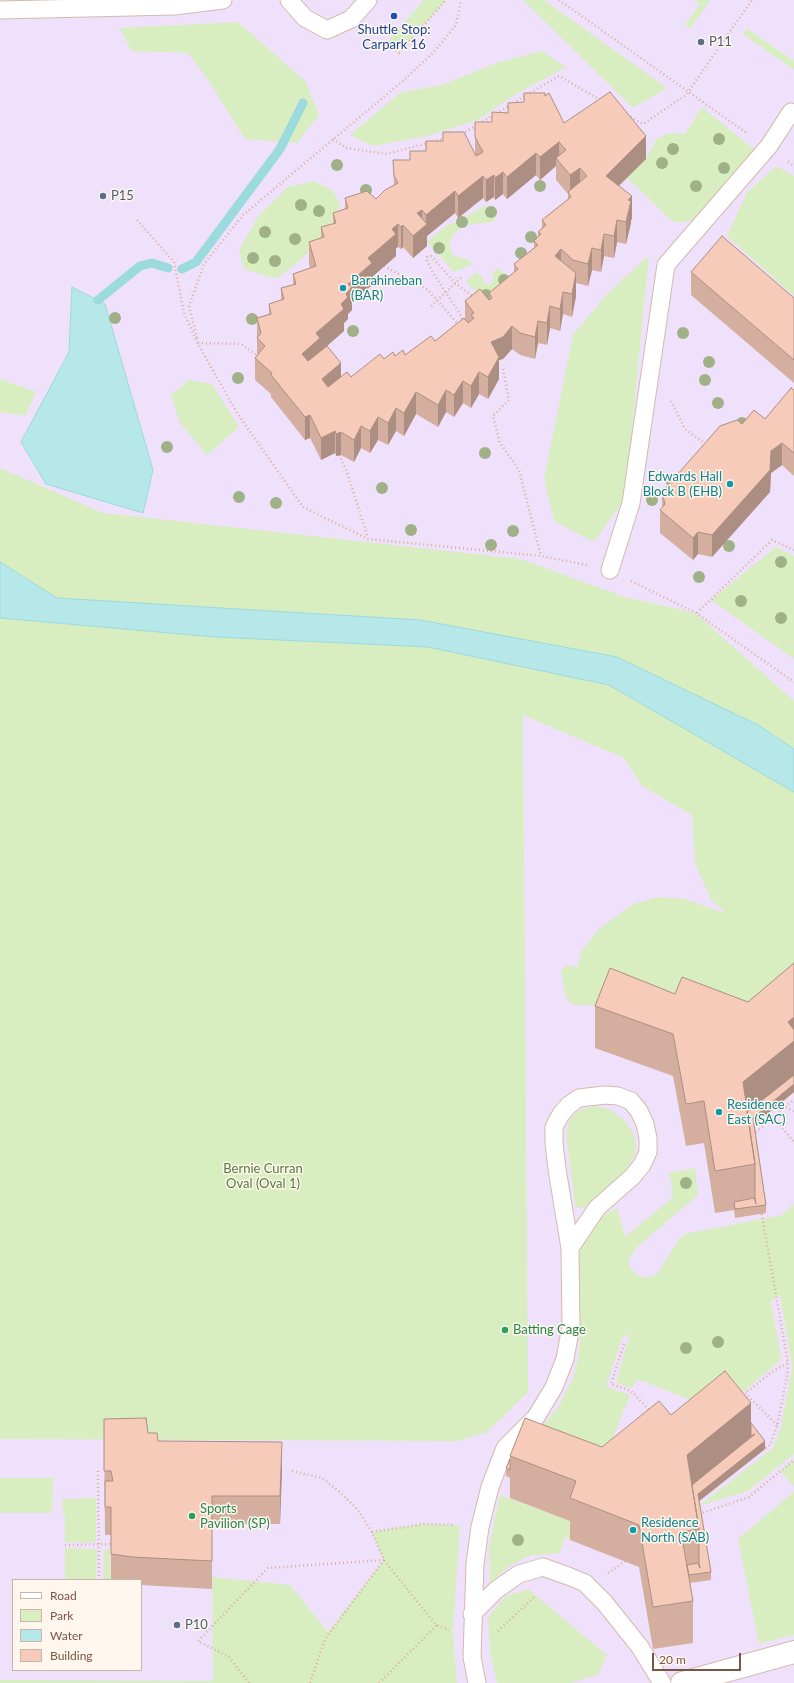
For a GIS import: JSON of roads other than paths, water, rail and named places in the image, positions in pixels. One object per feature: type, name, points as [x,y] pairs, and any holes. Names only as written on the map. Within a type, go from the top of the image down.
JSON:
[{"type":"street","points":[[682,1683],[794,1652]]},
{"type":"lane","points":[[0,10],[174,6],[223,0]]},
{"type":"lane","points":[[289,0],[305,18],[327,30],[351,20],[368,0]]},
{"type":"lane","points":[[610,570],[631,503],[666,265],[767,148],[791,112]]},
{"type":"lane","points":[[477,1683],[472,1656],[474,1564],[480,1527],[490,1487],[505,1448],[536,1417],[554,1387],[565,1360],[571,1326],[570,1248],[556,1162],[554,1127],[561,1114],[569,1105],[579,1098],[605,1095],[618,1096],[631,1101],[639,1111],[645,1124],[648,1138],[648,1152],[642,1165],[632,1177],[597,1208],[570,1248]]},
{"type":"lane","points":[[472,1614],[496,1590],[519,1574],[543,1567],[568,1576],[585,1583],[604,1602],[640,1647],[662,1683]]},
{"type":"water","points":[[72,287],[105,304],[153,470],[143,513],[46,484],[21,442],[69,352]]},
{"type":"water","points":[[0,562],[57,598],[420,620],[617,657],[758,725],[794,749],[794,792],[609,685],[428,647],[215,637],[0,618]]},
{"type":"waterway","points":[[182,269],[196,262],[280,149],[303,103]]},
{"type":"waterway","points":[[98,300],[140,266],[152,263],[168,268]]},
{"type":"place","name":"Shuttle Stop: Carpark 16","points":[[394,16]]},
{"type":"place","name":"P11","points":[[701,42]]},
{"type":"place","name":"P15","points":[[103,196]]},
{"type":"place","name":"Barahineban (BAR)","points":[[343,288]]},
{"type":"place","name":"Edwards Hall Block B (EHB)","points":[[730,484]]},
{"type":"place","name":"Residence East (SAC)","points":[[719,1112]]},
{"type":"place","name":"Batting Cage","points":[[505,1330]]},
{"type":"place","name":"Sports Pavilion (SP)","points":[[192,1516]]},
{"type":"place","name":"Residence North (SAB)","points":[[633,1530]]},
{"type":"place","name":"P10","points":[[177,1625]]},
{"type":"park label","name":"Bernie Curran Oval (Oval 1)","points":[[263,1176]]}]
